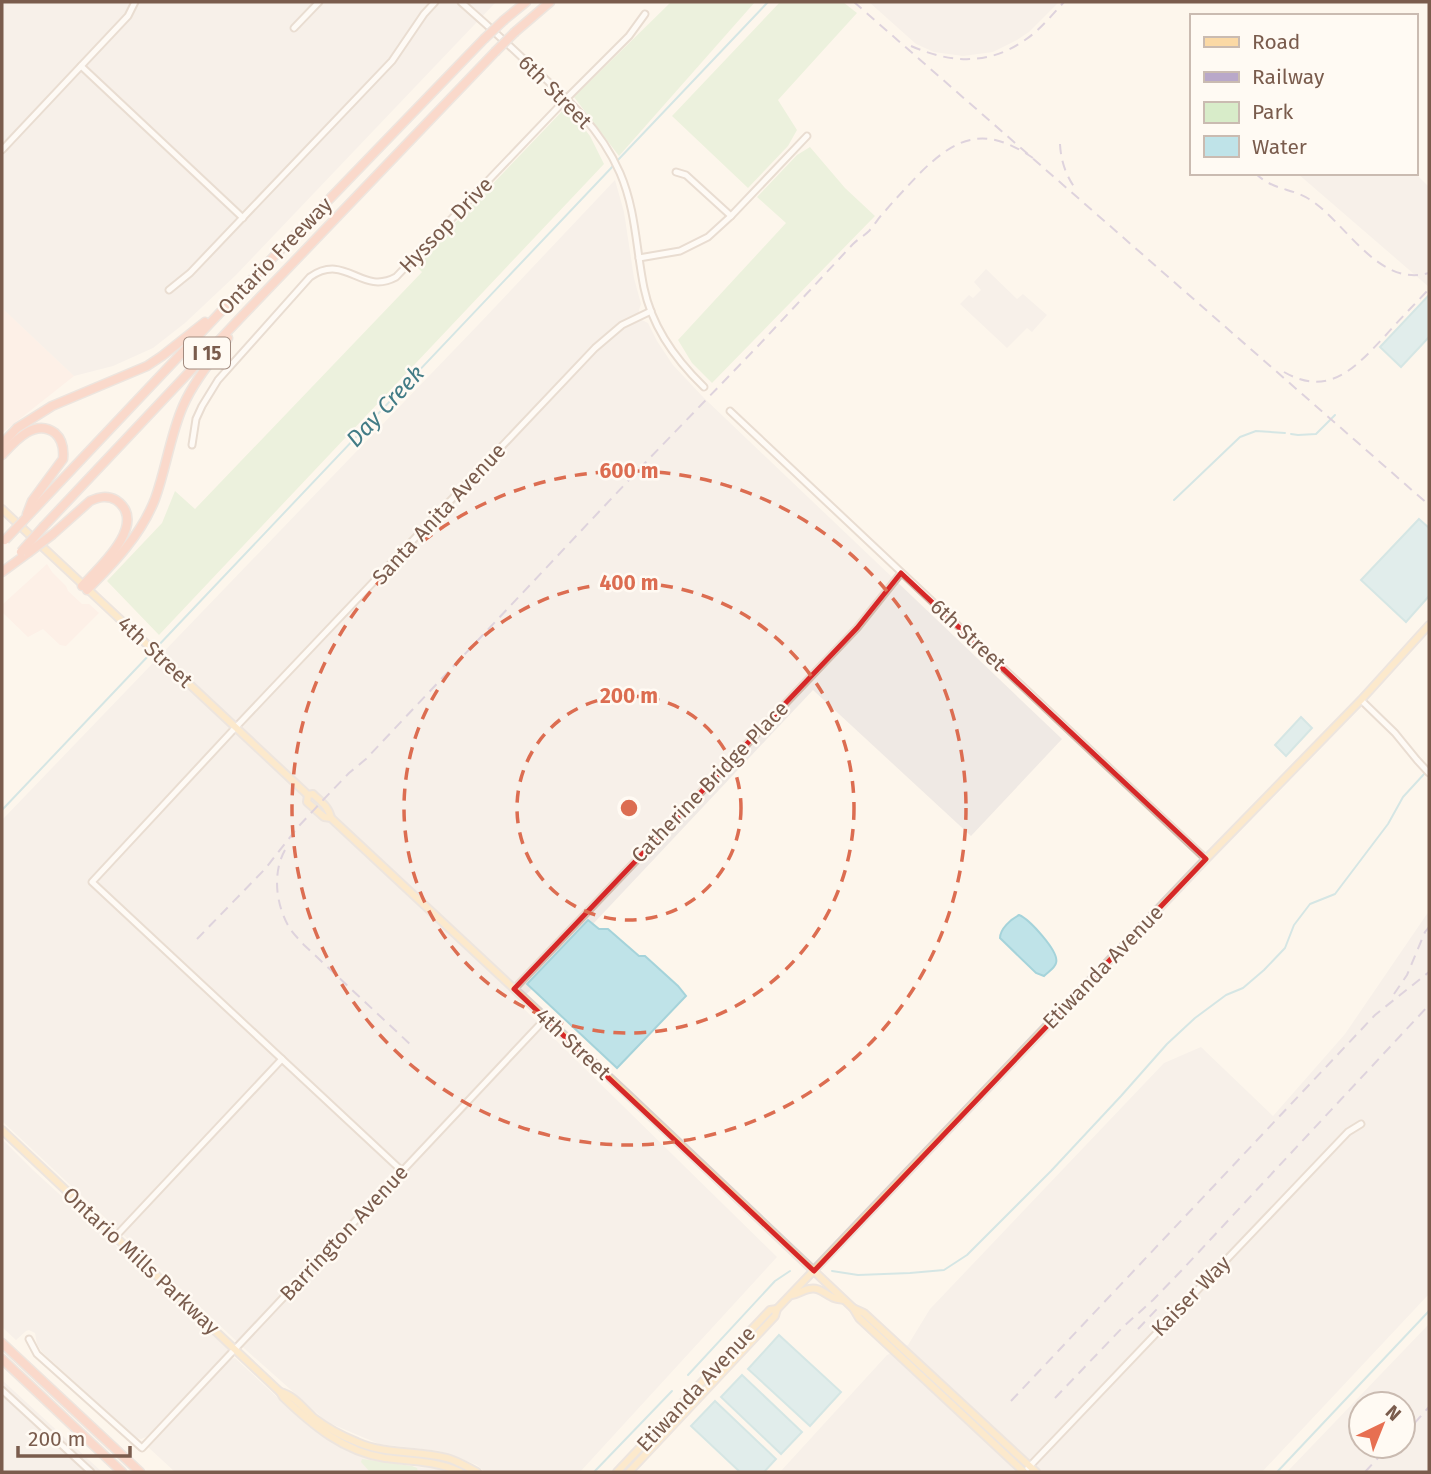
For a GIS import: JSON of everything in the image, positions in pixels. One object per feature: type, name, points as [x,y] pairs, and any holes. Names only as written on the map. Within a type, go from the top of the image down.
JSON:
[{"type":"highway","name":"Ontario Freeway","points":[[3,541],[484,39],[526,2]]},
{"type":"highway","name":"Ontario Freeway","points":[[2,572],[24,552],[44,526],[495,52],[550,2]]},
{"type":"highway","points":[[2,444],[17,428],[40,413],[129,374],[162,356],[230,302]]},
{"type":"highway","points":[[85,588],[127,547],[146,519],[156,497],[176,426],[188,396],[243,315]]},
{"type":"highway","points":[[2,454],[18,438],[35,429],[51,431],[61,441],[63,459],[32,501],[30,511]]},
{"type":"highway","points":[[24,552],[53,534],[90,501],[103,496],[112,498],[123,508],[126,516],[120,544],[85,588]]},
{"type":"highway","points":[[2,1343],[140,1472]]},
{"type":"highway","points":[[2,1359],[122,1472]]},
{"type":"main road","name":"4th Street","points":[[2,509],[308,795],[307,802],[324,817],[331,818],[546,1018],[846,1301],[859,1318],[1026,1470],[1036,1472]]},
{"type":"main road","name":"Etiwanda Avenue","points":[[629,1472],[767,1325],[790,1295],[1361,700],[1429,625]]},
{"type":"main road","name":"Ontario Mills Parkway","points":[[2,1130],[281,1392],[287,1393],[314,1418],[358,1443],[388,1451],[447,1458],[477,1472]]},
{"type":"main road","points":[[790,1295],[817,1289],[846,1301]]},
{"type":"main road","name":"Etiwanda Avenue","points":[[617,1472],[770,1310],[777,1309]]},
{"type":"main road","name":"Ontario Mills Parkway","points":[[281,1392],[282,1398],[311,1424],[345,1445],[377,1456],[441,1465],[460,1472]]},
{"type":"street","points":[[2,150],[128,16],[135,2]]},
{"type":"street","points":[[294,28],[319,2]]},
{"type":"street","points":[[169,290],[191,273],[392,61],[435,2]]},
{"type":"street","name":"6th Street","points":[[461,2],[567,98],[611,153],[631,204],[644,288],[651,311],[673,352],[705,387]]},
{"type":"street","name":"Hyssop Drive","points":[[192,445],[196,419],[218,380],[310,277],[331,269],[346,271],[377,283],[396,277],[629,36],[645,14]]},
{"type":"street","points":[[81,66],[243,218]]},
{"type":"street","points":[[639,258],[687,249],[708,237],[807,136]]},
{"type":"street","points":[[676,172],[686,175],[731,216]]},
{"type":"street","name":"Santa Anita Avenue","points":[[282,1059],[92,882],[602,341],[622,325],[651,311]]},
{"type":"street","name":"6th Street","points":[[730,411],[1206,859]]},
{"type":"street","name":"Catherine Bridge Place","points":[[514,989],[857,628],[901,573]]},
{"type":"street","points":[[1361,700],[1395,733],[1429,773]]},
{"type":"street","name":"Barrington Avenue","points":[[29,1339],[37,1354],[142,1448],[546,1018]]},
{"type":"street","points":[[115,1237],[282,1059],[402,1171]]},
{"type":"street","name":"Kaiser Way","points":[[1026,1470],[1348,1132],[1361,1124]]},
{"type":"street","points":[[2,1390],[91,1472]]},
{"type":"highlighted area","points":[[901,573],[1206,859],[814,1271],[514,989],[857,628]]},
{"type":"shaded area","points":[[2,2],[496,2],[236,275],[185,323],[153,348],[113,366],[74,376],[2,308]]},
{"type":"shaded area","points":[[869,2],[1059,2],[1029,32],[1017,40],[993,52],[963,56],[934,52],[916,44]]},
{"type":"shaded area","points":[[1299,175],[1417,175],[1429,187],[1429,287]]},
{"type":"shaded area","points":[[615,180],[624,212],[642,320],[648,323],[673,365],[704,398],[1062,739],[971,836],[813,690],[517,1002],[777,1257],[580,1472],[485,1472],[477,1465],[440,1451],[379,1444],[327,1422],[246,1350],[2,1121],[2,820]]},
{"type":"shaded area","points":[[986,269],[1017,299],[1023,294],[1047,315],[1032,332],[1027,328],[1007,348],[960,304],[969,295],[973,298],[981,290],[974,282]]},
{"type":"shaded area","points":[[2,308],[74,376],[2,433]]},
{"type":"shaded area","points":[[47,564],[68,591],[82,604],[89,604],[99,613],[66,646],[60,645],[43,629],[28,637],[2,612],[2,605]]},
{"type":"shaded area","points":[[1429,911],[1429,1294],[1262,1472],[780,1472],[887,1355],[908,1345],[930,1309],[1164,1063],[1201,1047],[1273,1116],[1345,1034]]},
{"type":"shaded area","points":[[2,1139],[229,1350],[146,1437],[135,1437],[42,1352],[35,1333],[26,1331],[16,1340],[2,1327]]},
{"type":"shaded area","points":[[1429,1324],[1429,1472],[1287,1472],[1347,1409],[1347,1460],[1417,1460],[1417,1390],[1366,1390]]},
{"type":"shaded area","points":[[235,1358],[307,1425],[341,1447],[368,1459],[450,1472],[175,1472],[148,1447],[231,1359]]},
{"type":"shaded area","points":[[2,1380],[90,1461],[102,1472],[2,1472]]},
{"type":"green space","points":[[671,2],[755,2],[619,156],[574,97]]},
{"type":"green space","points":[[780,2],[843,2],[857,13],[778,100],[797,130],[788,146],[748,188],[672,116]]},
{"type":"green space","points":[[567,106],[590,136],[604,164],[159,635],[107,581],[162,523],[175,491],[195,509],[422,272],[415,265]]},
{"type":"green space","points":[[810,147],[845,188],[875,216],[712,383],[692,363],[678,340],[786,223],[757,197],[797,155]]},
{"type":"green space","points":[[362,1459],[412,1466],[417,1468],[418,1472],[370,1472],[361,1462]]},
{"type":"water","points":[[1429,295],[1429,337],[1401,367],[1380,347]]},
{"type":"water","points":[[1419,519],[1429,528],[1429,596],[1406,622],[1361,580]]},
{"type":"water","points":[[1301,717],[1312,728],[1286,756],[1275,745]]},
{"type":"water","points":[[1019,915],[1049,944],[1056,958],[1053,968],[1044,976],[1036,973],[1000,938],[1006,925]]},
{"type":"water","points":[[588,920],[599,929],[608,929],[639,956],[645,956],[686,996],[617,1068],[527,984]]},
{"type":"water","points":[[779,1335],[841,1392],[810,1426],[748,1369]]},
{"type":"water","points":[[742,1375],[802,1432],[781,1454],[721,1397]]},
{"type":"water","points":[[715,1401],[776,1459],[764,1472],[740,1472],[691,1426]]},
{"type":"waterway","name":"Day Creek","points":[[617,161],[768,2]]},
{"type":"waterway","name":"Day Creek","points":[[155,649],[614,165]]},
{"type":"waterway","points":[[1291,434],[1316,434],[1335,415]]},
{"type":"waterway","points":[[1174,500],[1240,437],[1256,431],[1285,433]]},
{"type":"waterway","name":"Day Creek","points":[[2,810],[151,653]]},
{"type":"waterway","points":[[832,1271],[858,1275],[944,1270],[967,1255],[1051,1171],[1167,1044],[1195,1018],[1226,995],[1243,988],[1285,948],[1294,925],[1310,904],[1335,894],[1388,824],[1403,797],[1425,773]]},
{"type":"waterway","points":[[688,1375],[775,1281],[790,1271]]},
{"type":"waterway","points":[[1277,1472],[1429,1311]]},
{"type":"waterway","points":[[594,1472],[672,1391]]},
{"type":"railway","points":[[854,2],[1429,505]]},
{"type":"railway","points":[[911,46],[954,58],[983,58],[997,54],[1030,36],[1064,2]]},
{"type":"railway","points":[[197,939],[265,869],[324,799],[366,759],[853,244],[869,231],[919,174],[947,151],[973,139],[1001,142],[1033,158]]},
{"type":"railway","points":[[1060,144],[1065,169],[1077,191]]},
{"type":"railway","points":[[1257,175],[1275,186],[1309,199],[1323,209],[1378,262],[1394,271],[1411,275],[1429,273]]},
{"type":"railway","points":[[1284,372],[1315,382],[1340,375],[1363,358],[1429,289]]},
{"type":"railway","points":[[285,850],[278,869],[277,889],[281,909],[291,930],[412,1046]]},
{"type":"railway","points":[[1394,994],[1407,975],[1429,927]]},
{"type":"railway","points":[[1011,1401],[1375,1015],[1429,972]]},
{"type":"railway","points":[[1055,1398],[1182,1270],[1429,1005]]},
{"type":"railway","points":[[1138,1329],[1157,1309]]},
{"type":"railway","points":[[1417,1420],[1429,1407]]},
{"type":"railway","points":[[1365,1472],[1376,1460]]}]
